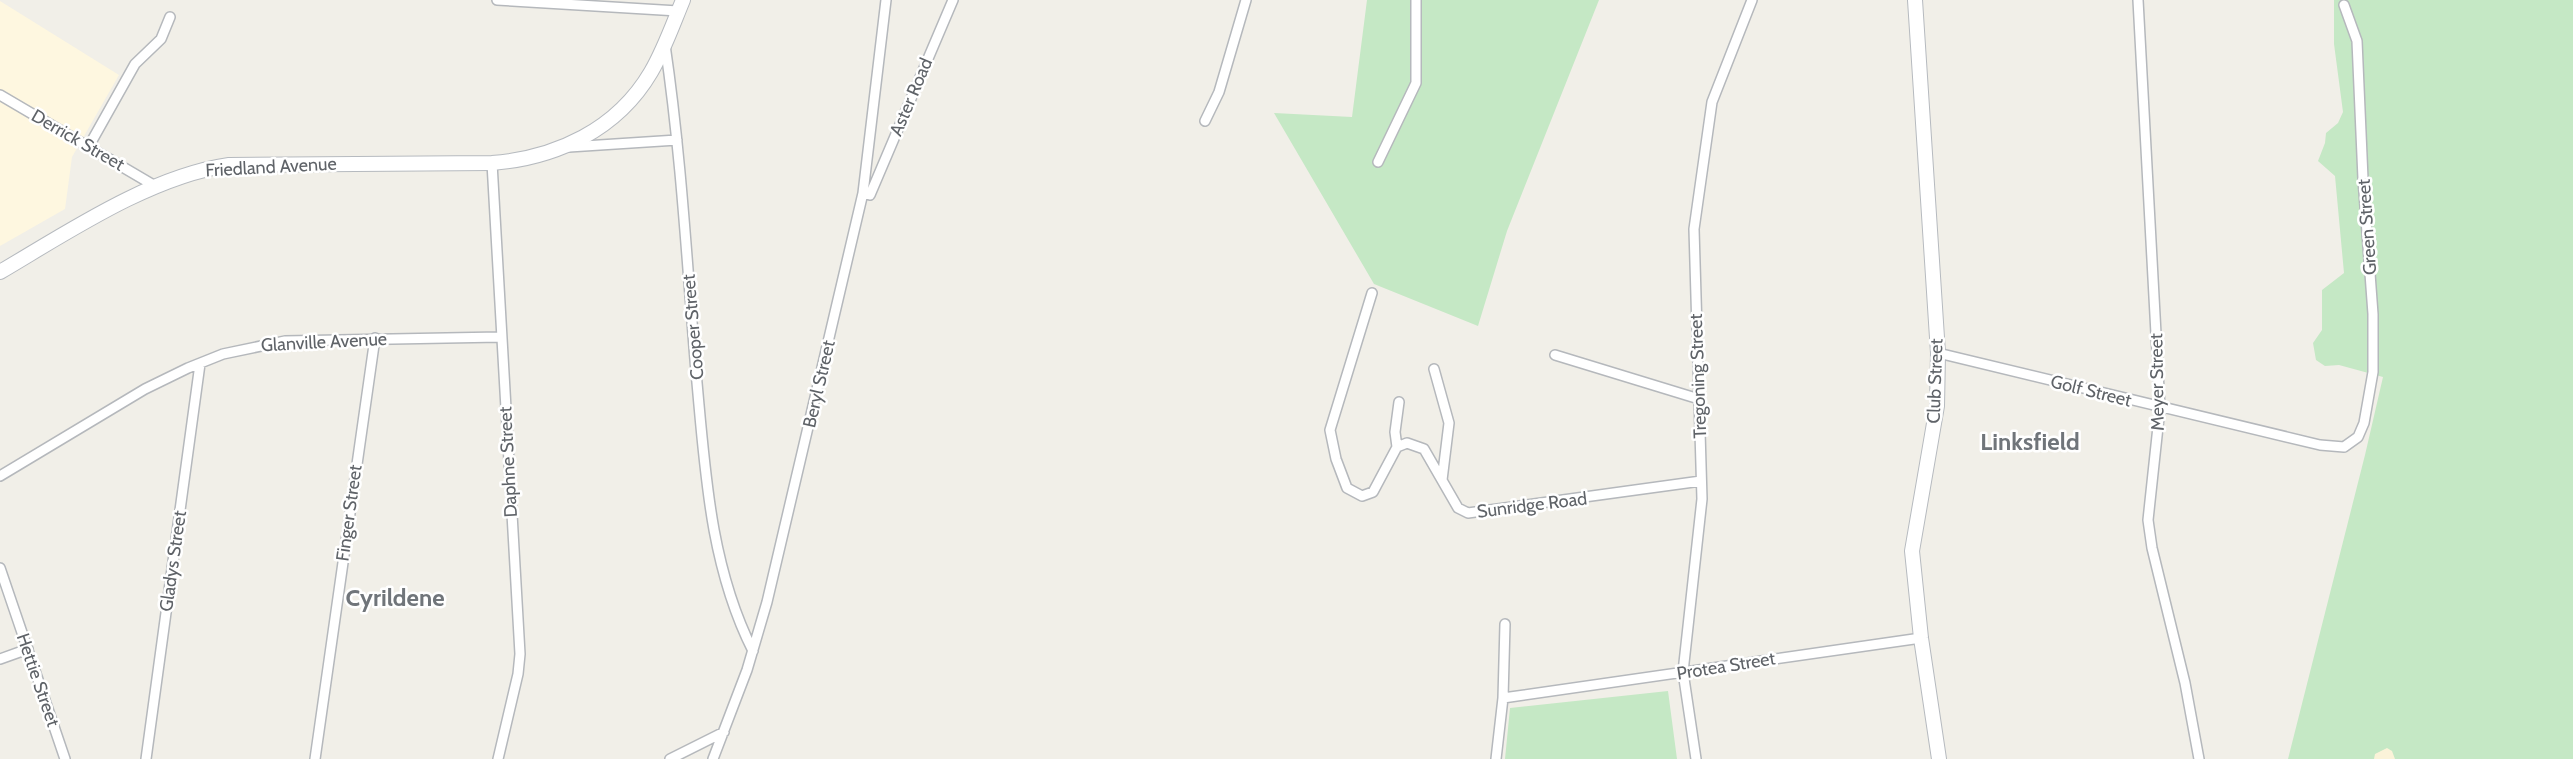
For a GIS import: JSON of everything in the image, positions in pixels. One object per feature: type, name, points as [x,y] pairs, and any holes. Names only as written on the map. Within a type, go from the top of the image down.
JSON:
[{"type":"main road","name":"Club Street","points":[[1915,0],[1938,353],[1937,406],[1916,516],[1912,551],[1921,638],[1939,759]]},
{"type":"main road","name":"Cooper Street","points":[[665,43],[680,6]]},
{"type":"main road","name":"Friedland Avenue","points":[[0,272],[122,202],[155,186],[198,170],[229,165],[492,163],[525,160],[565,147],[590,133],[619,112],[643,84],[665,43]]},
{"type":"street","points":[[497,0],[680,6]]},
{"type":"street","name":"Beryl Street","points":[[713,759],[753,651],[767,602],[867,194],[886,0]]},
{"type":"street","name":"Aster Road","points":[[867,194],[953,0]]},
{"type":"street","points":[[1205,122],[1219,92],[1246,0]]},
{"type":"street","points":[[1378,162],[1416,83],[1416,0]]},
{"type":"street","name":"Tregoning Street","points":[[1696,759],[1683,672],[1687,621],[1702,512],[1694,228],[1712,102],[1752,0]]},
{"type":"street","name":"Meyer Street","points":[[2139,0],[2160,408],[2148,509],[2149,532],[2185,683],[2199,759]]},
{"type":"street","name":"Green Street","points":[[2344,5],[2357,41],[2363,179],[2374,335],[2373,372],[2364,423],[2358,437],[2350,445]]},
{"type":"street","points":[[89,146],[135,64],[161,39],[170,17]]},
{"type":"street","name":"Cooper Street","points":[[665,43],[677,140],[710,514],[725,578],[753,651]]},
{"type":"street","name":"Derrick Street","points":[[0,95],[155,186]]},
{"type":"street","name":"Friedland Avenue","points":[[565,147],[677,140]]},
{"type":"street","name":"Daphne Street","points":[[492,163],[520,654],[518,674],[498,759]]},
{"type":"street","points":[[1372,293],[1330,424],[1333,448],[1347,488],[1351,492],[1362,495],[1373,492],[1397,447],[1395,432],[1399,402]]},
{"type":"street","name":"Glanville Avenue","points":[[0,476],[145,389],[223,354],[277,342],[375,338],[501,337]]},
{"type":"street","name":"Finger Street","points":[[315,759],[375,338]]},
{"type":"street","name":"Golf Street","points":[[1938,353],[2320,446],[2339,448],[2350,445]]},
{"type":"street","points":[[1555,355],[1699,399]]},
{"type":"street","name":"Gladys Street","points":[[146,759],[200,364]]},
{"type":"street","points":[[1434,369],[1449,423],[1442,480]]},
{"type":"street","name":"Sunridge Road","points":[[1397,447],[1407,443],[1424,449],[1458,508],[1468,513],[1701,481]]},
{"type":"street","name":"Hettie Street","points":[[0,568],[64,759]]},
{"type":"street","points":[[1496,759],[1503,698],[1505,624]]},
{"type":"street","name":"Protea Street","points":[[1503,698],[1921,638]]},
{"type":"street","points":[[0,659],[28,649]]},
{"type":"street","points":[[670,759],[724,732]]},
{"type":"shaded area","points":[[0,1],[119,75],[72,157],[65,209],[0,246]]},
{"type":"green space","points":[[1367,0],[1599,0],[1507,231],[1478,326],[1374,284],[1274,113],[1352,117]]},
{"type":"green space","points":[[2334,0],[2573,0],[2573,759],[2288,759],[2383,377],[2339,365],[2325,366],[2316,360],[2313,343],[2322,330],[2322,290],[2344,273],[2335,176],[2318,161],[2326,133],[2338,123],[2343,112],[2334,44]]},
{"type":"green space","points":[[1668,691],[1677,759],[1505,759],[1510,708]]},
{"type":"sand","points":[[2387,748],[2392,751],[2395,759],[2374,759],[2375,754]]},
{"type":"district","name":"Linksfield","points":[[2030,442]]},
{"type":"district","name":"Cyrildene","points":[[395,598]]}]
